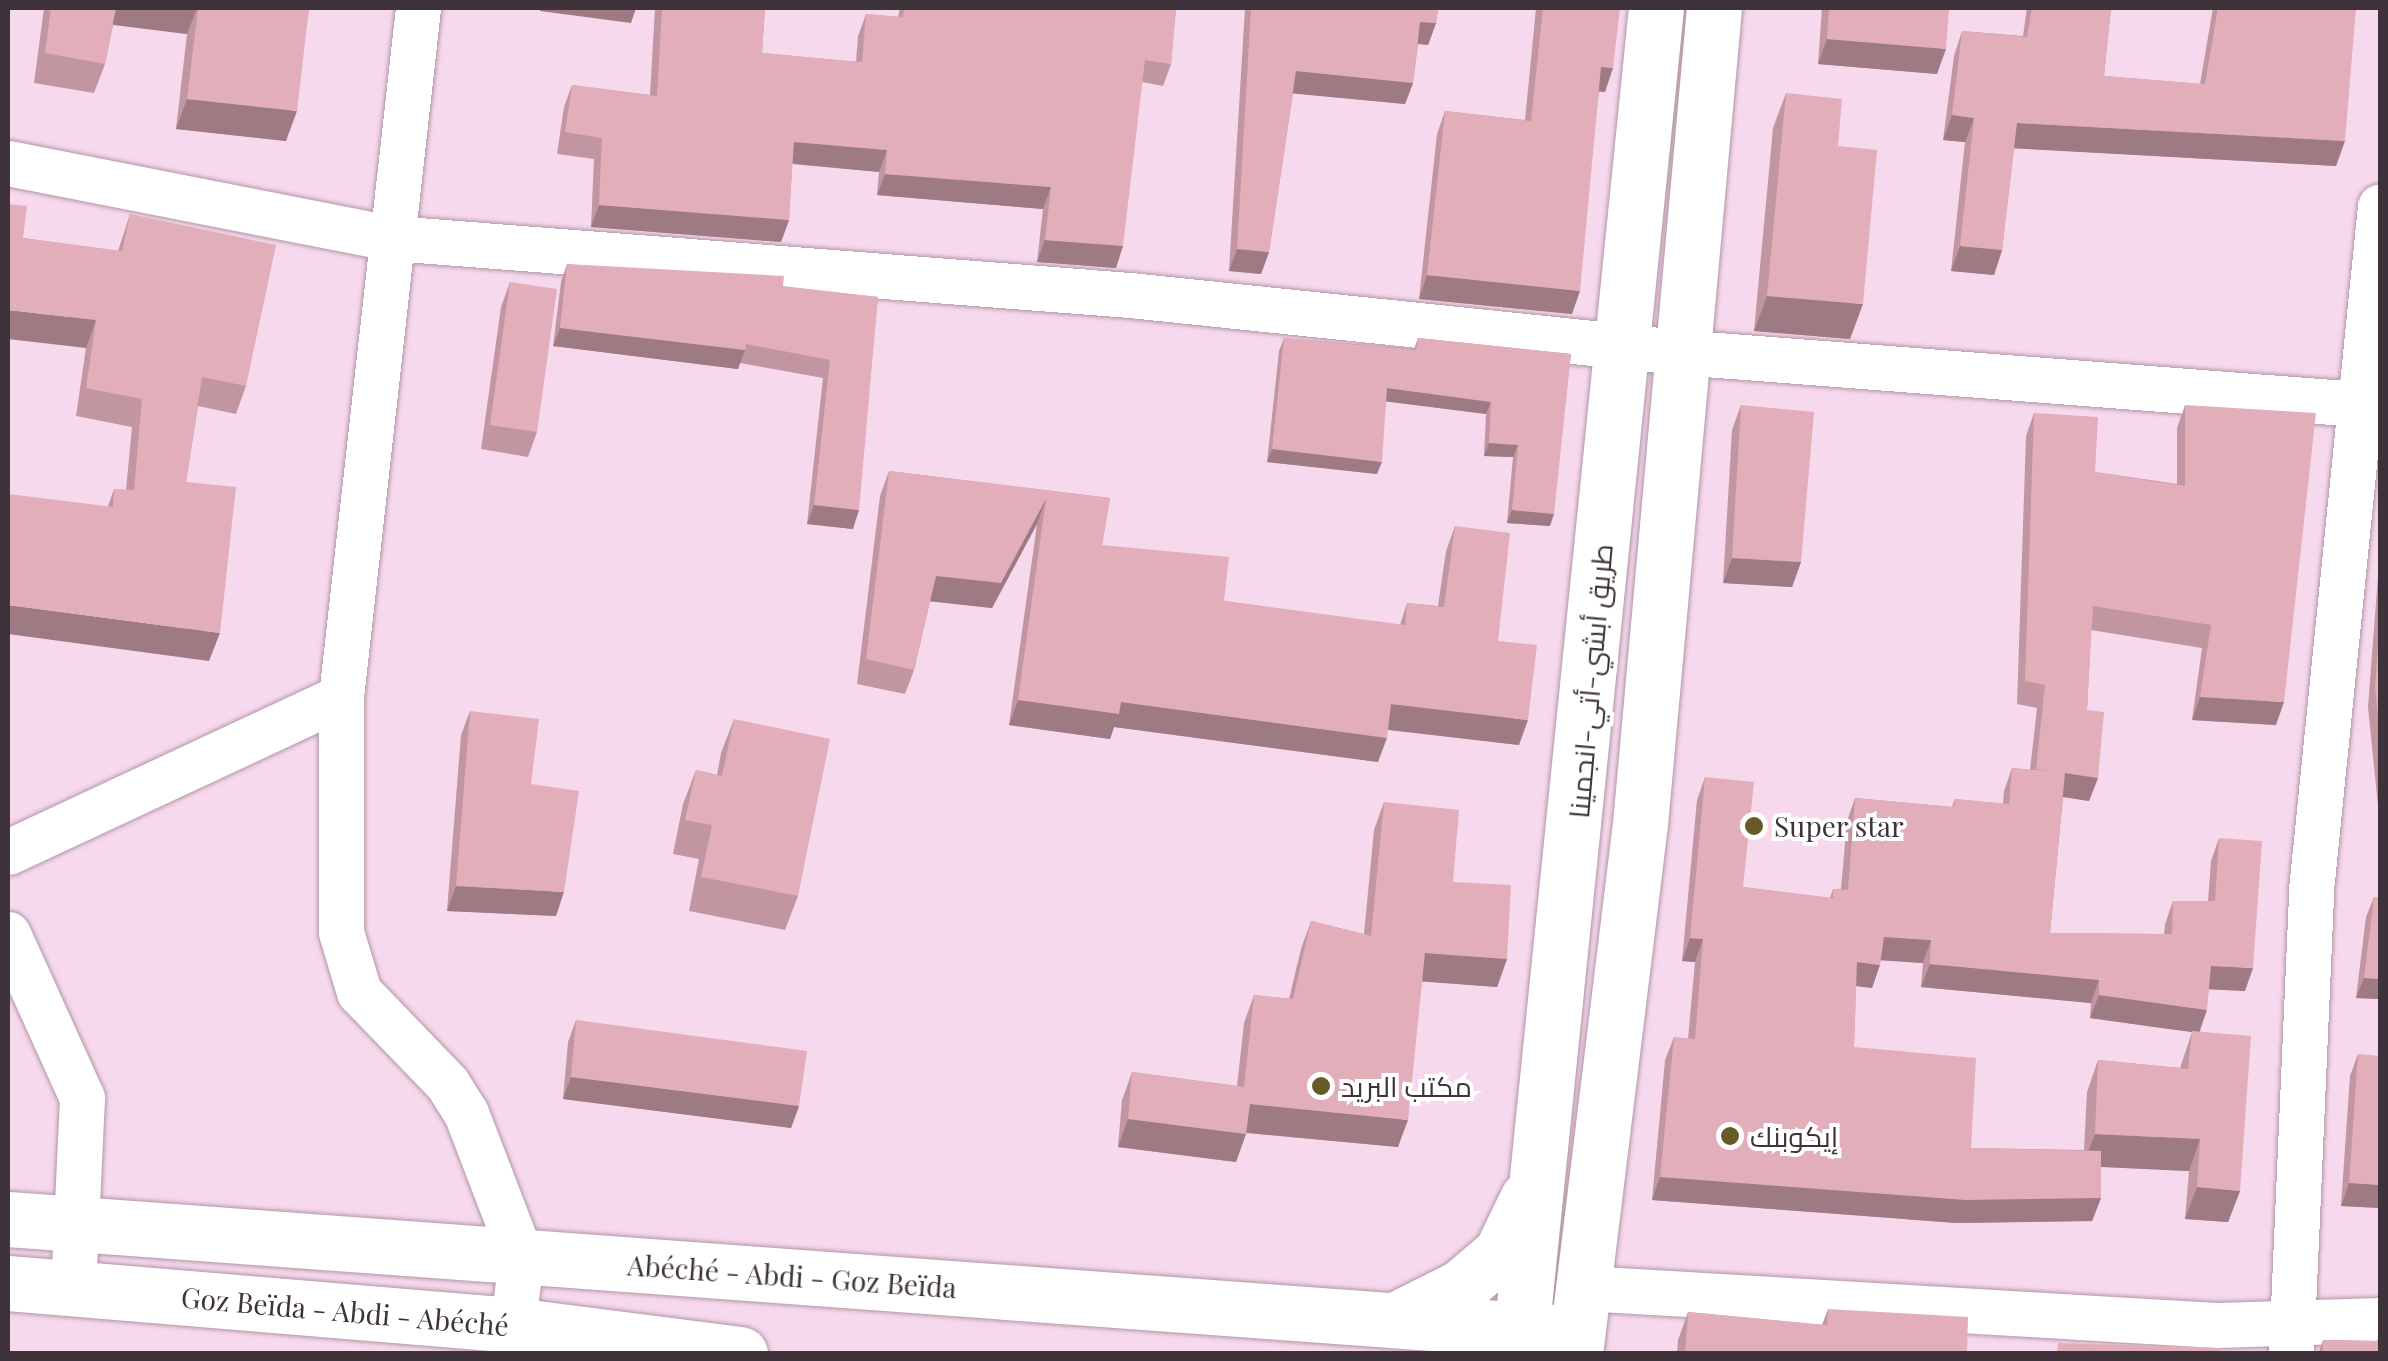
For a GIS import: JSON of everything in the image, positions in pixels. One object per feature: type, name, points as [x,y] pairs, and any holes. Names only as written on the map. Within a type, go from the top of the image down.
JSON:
[{"type":"main road","name":"طريق أبشي-أتي-انجمينا","points":[[1520,1342],[1543,1164],[1656,8]]},
{"type":"main road","points":[[1579,1325],[1640,824],[1679,352],[1714,8]]},
{"type":"main road","points":[[1397,1319],[1462,1287],[1501,1254],[1543,1164]]},
{"type":"main road","name":"Abéché - Abdi - Goz Beïda","points":[[8,1219],[1397,1319],[1520,1342],[1579,1325]]},
{"type":"main road","name":"Goz Beïda - Abdi - Abéché","points":[[8,1282],[512,1325],[740,1354]]},
{"type":"street","points":[[418,8],[340,697],[342,932],[348,962],[378,1018],[447,1083],[466,1113],[521,1256],[512,1325]]},
{"type":"street","points":[[8,163],[392,238],[1130,295],[1679,352],[2358,404]]},
{"type":"street","points":[[2292,1339],[2312,880],[2380,206]]},
{"type":"street","points":[[8,852],[340,697]]},
{"type":"street","points":[[8,934],[82,1098],[73,1288]]},
{"type":"street","points":[[1579,1325],[1938,1312],[2292,1339],[2380,1320]]},
{"type":"building","points":[[51,8],[116,8],[105,64],[45,53]]},
{"type":"building","points":[[198,8],[309,8],[297,111],[187,99]]},
{"type":"building","points":[[662,8],[765,8],[762,53],[862,62],[866,14],[903,17],[904,8],[1176,8],[1171,64],[1145,60],[1123,246],[1045,240],[1051,187],[885,174],[887,150],[794,142],[789,220],[599,205],[602,138],[565,132],[572,85],[657,96]]},
{"type":"building","points":[[1251,8],[1438,8],[1436,23],[1420,22],[1413,83],[1296,71],[1269,252],[1237,249]]},
{"type":"building","points":[[1543,8],[1620,8],[1613,68],[1601,67],[1580,291],[1427,275],[1445,111],[1531,121]]},
{"type":"building","points":[[1829,8],[1949,8],[1946,49],[1827,39]]},
{"type":"building","points":[[2032,8],[2111,8],[2104,76],[2205,84],[2218,8],[2356,8],[2345,141],[2017,123],[2002,250],[1960,246],[1974,118],[1952,115],[1962,31],[2027,37]]},
{"type":"building","points":[[1786,93],[1842,99],[1838,146],[1877,150],[1863,304],[1767,296]]},
{"type":"building","points":[[8,204],[27,206],[23,238],[122,251],[130,214],[276,245],[246,386],[202,377],[186,482],[236,487],[220,633],[8,605],[8,494],[113,507],[114,489],[134,490],[142,399],[86,388],[96,320],[8,310]]},
{"type":"building","points":[[567,264],[784,276],[783,286],[878,297],[859,510],[814,505],[830,360],[746,344],[745,350],[560,328]]},
{"type":"building","points":[[510,282],[557,289],[537,432],[490,425]]},
{"type":"building","points":[[1284,338],[1416,350],[1418,338],[1571,354],[1554,514],[1512,510],[1518,445],[1489,443],[1491,402],[1387,388],[1382,462],[1272,449]]},
{"type":"building","points":[[1741,405],[1814,412],[1801,562],[1732,558]]},
{"type":"building","points":[[2185,405],[2316,413],[2284,702],[2200,697],[2211,625],[2093,606],[2087,710],[2104,712],[2098,778],[2065,773],[2050,933],[2172,934],[2173,901],[2215,901],[2219,838],[2262,841],[2253,968],[2211,966],[2207,1010],[2099,995],[2099,980],[1930,964],[1931,940],[1884,937],[1880,965],[1857,962],[1854,1047],[1976,1058],[1971,1148],[2101,1151],[2101,1198],[1965,1200],[1660,1177],[1674,1037],[1695,1039],[1703,939],[1690,938],[1705,777],[1754,782],[1743,887],[1833,898],[1833,889],[1848,890],[1855,798],[1954,807],[1955,799],[2009,804],[2012,768],[2048,771],[2036,769],[2045,685],[2025,681],[2034,413],[2098,417],[2095,472],[2185,486]]},
{"type":"building","points":[[889,471],[1110,498],[1102,545],[1229,557],[1224,601],[1405,625],[1407,603],[1444,607],[1455,526],[1510,533],[1498,641],[1537,645],[1528,720],[1391,704],[1387,738],[1121,702],[1119,714],[1018,700],[1046,499],[1001,583],[936,576],[914,670],[866,659]]},
{"type":"building","points":[[2380,622],[2380,737],[2375,687]]},
{"type":"building","points":[[470,711],[539,719],[531,784],[579,791],[564,892],[456,886]]},
{"type":"building","points":[[734,719],[830,739],[798,896],[701,877],[712,825],[685,820],[696,770],[722,776]]},
{"type":"building","points":[[1384,802],[1459,810],[1453,882],[1511,885],[1507,959],[1425,953],[1408,1120],[1250,1104],[1246,1134],[1128,1119],[1132,1072],[1244,1087],[1254,995],[1293,999],[1311,921],[1371,936]]},
{"type":"building","points":[[2374,897],[2380,897],[2380,979],[2364,978]]},
{"type":"building","points":[[576,1020],[807,1051],[799,1106],[571,1077]]},
{"type":"building","points":[[2192,1031],[2251,1036],[2240,1191],[2197,1187],[2200,1139],[2095,1134],[2098,1060],[2188,1069]]},
{"type":"building","points":[[2358,1054],[2380,1056],[2380,1185],[2349,1183]]},
{"type":"building","points":[[1828,1309],[1968,1317],[1967,1354],[1685,1354],[1688,1312],[1827,1325]]},
{"type":"building","points":[[2323,1340],[2380,1341],[2380,1354],[2323,1354]]},
{"type":"building","points":[[2058,1343],[2220,1348],[2220,1354],[2057,1354]]},
{"type":"place","name":"Super star","points":[[1754,826]]},
{"type":"place","name":"مكتب البريد","points":[[1321,1086]]},
{"type":"place","name":"إيكوبنك","points":[[1730,1136]]}]
